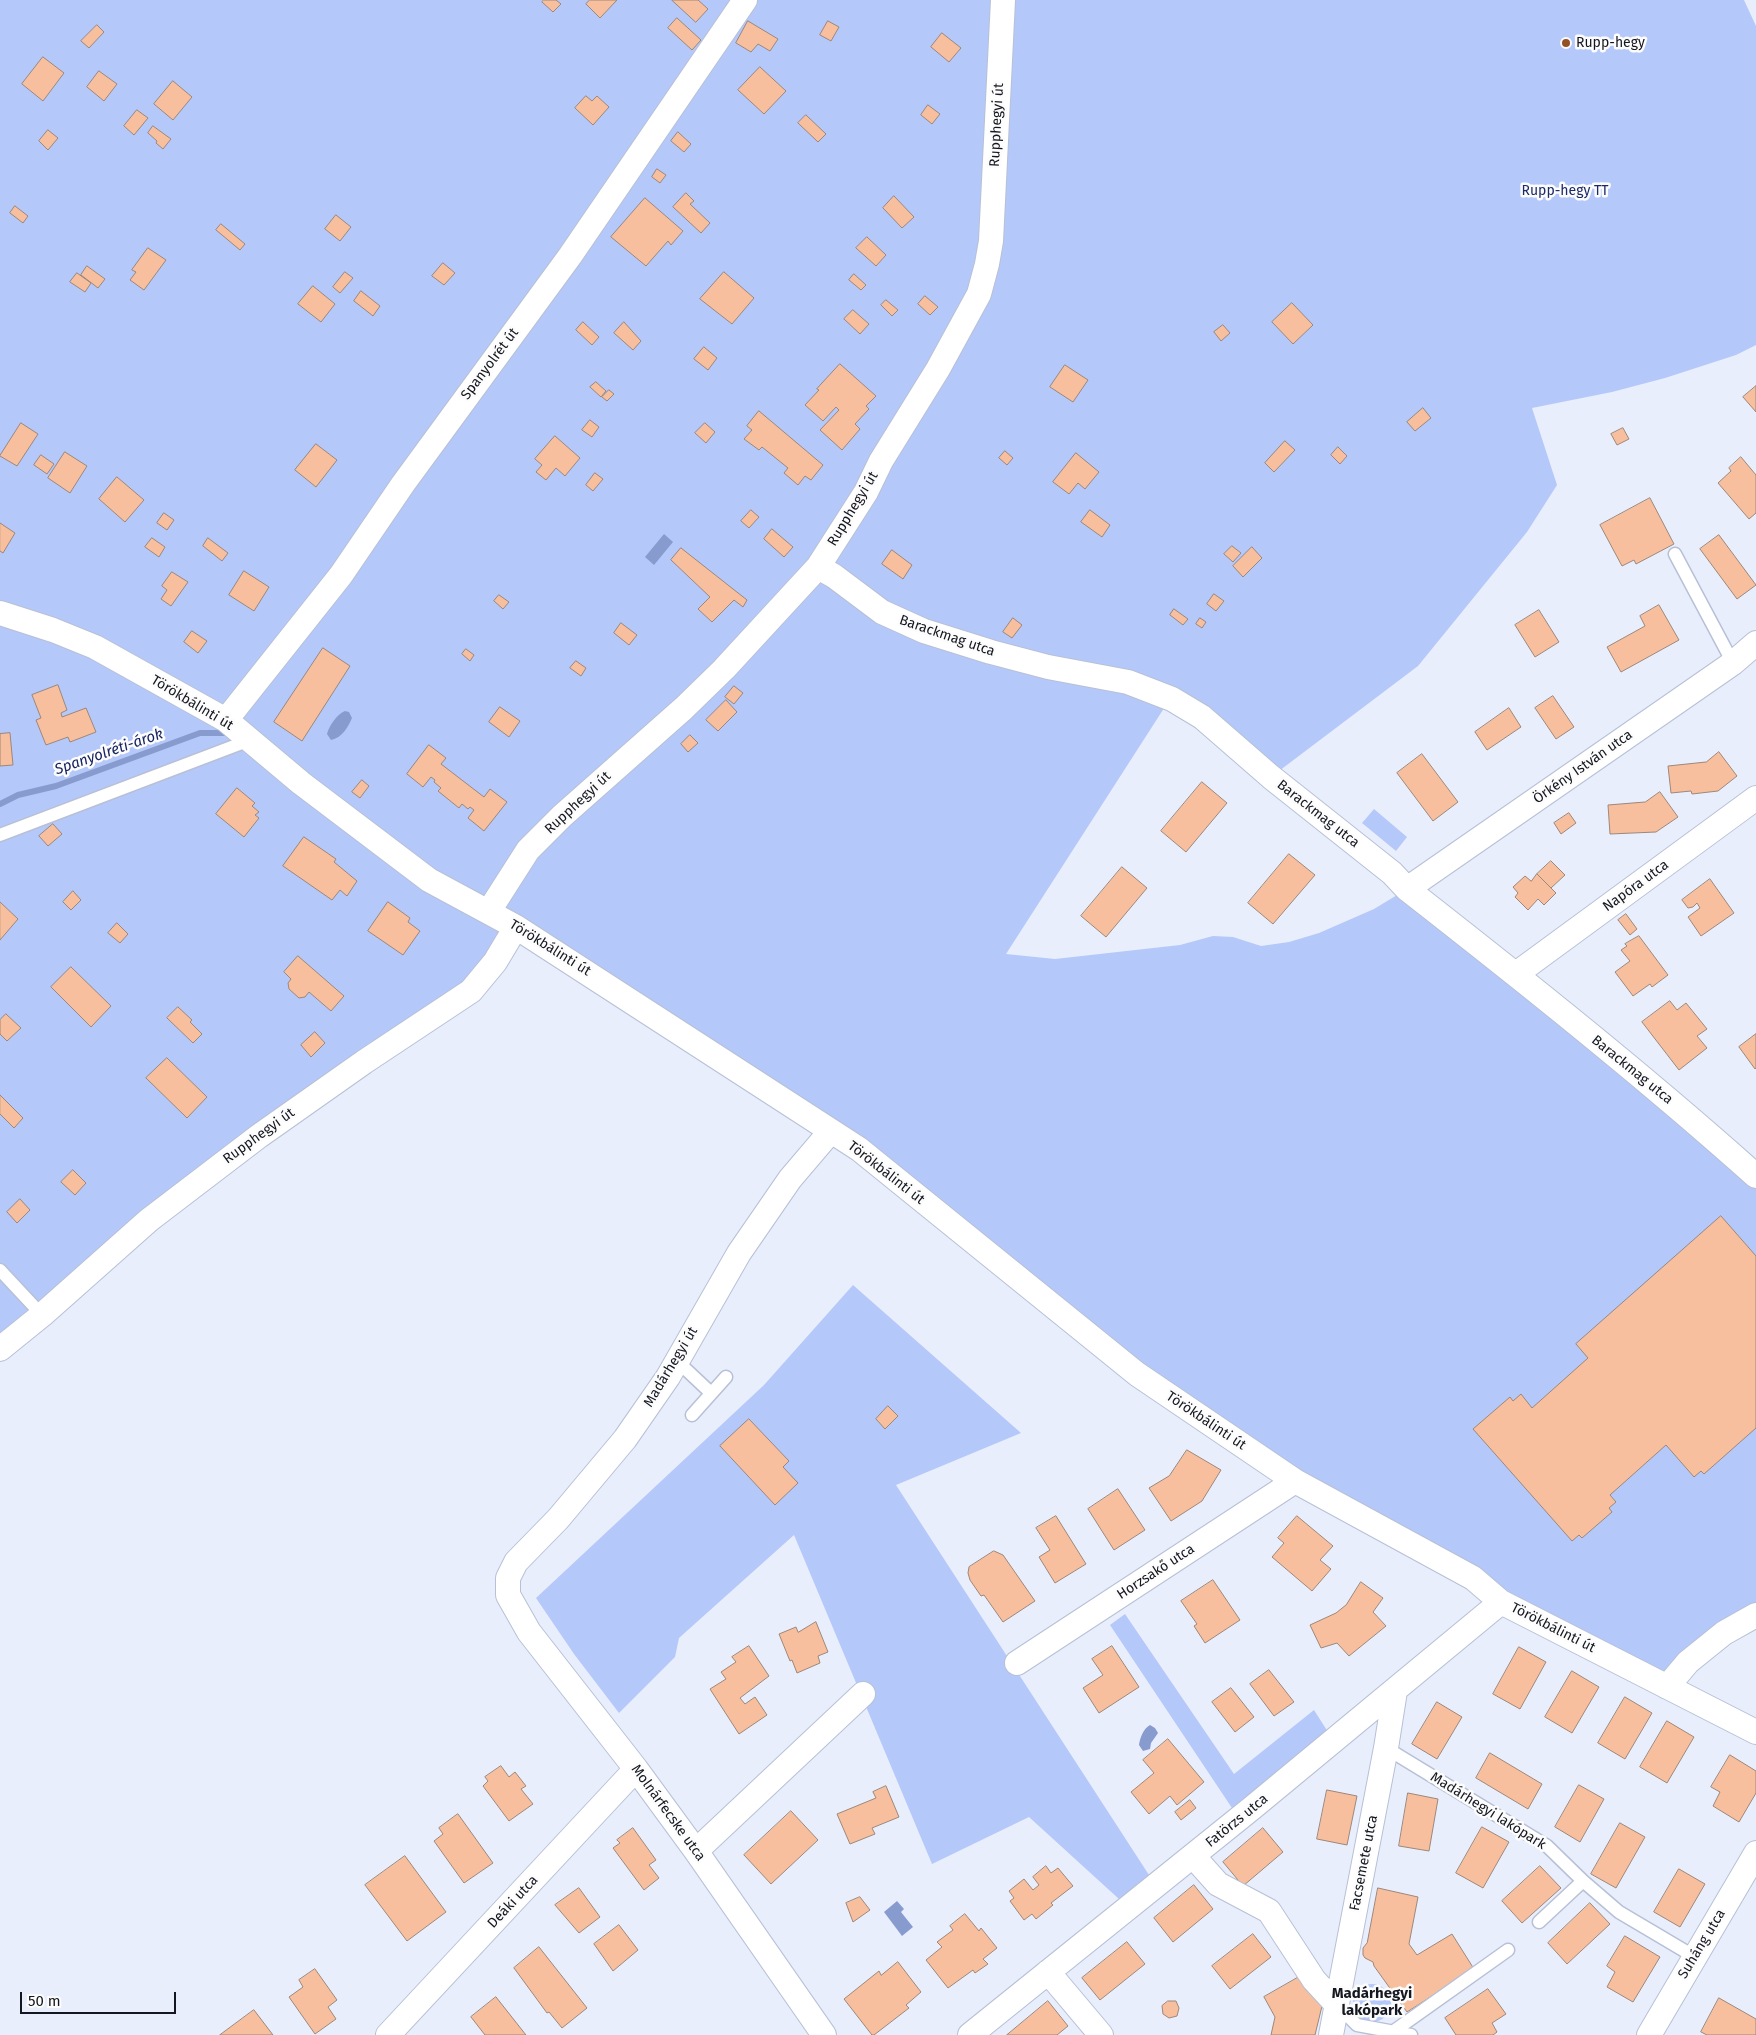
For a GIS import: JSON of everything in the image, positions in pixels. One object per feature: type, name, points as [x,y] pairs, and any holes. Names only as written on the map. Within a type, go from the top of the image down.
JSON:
[{"type":"street","name":"Spanyolrét út","points":[[226,720],[341,575],[426,452],[570,256],[744,0]]},
{"type":"street","name":"Rupphegyi út","points":[[489,910],[528,850],[562,816],[684,708],[724,669],[818,566],[866,492],[881,461],[938,369],[979,294],[991,241],[1003,0]]},
{"type":"street","name":"Barackmag utca","points":[[818,566],[882,612],[924,631],[1039,665],[1128,682],[1172,699],[1202,717],[1271,777],[1392,873],[1408,889],[1516,974],[1696,1123],[1756,1176]]},
{"type":"street","name":"Törökbálinti út","points":[[0,613],[54,630],[95,647],[226,720],[301,783],[429,880],[489,910],[516,926],[859,1150],[1136,1374],[1295,1481],[1473,1578],[1502,1602],[1756,1732]]},
{"type":"street","name":"Örkény István utca","points":[[1408,889],[1733,663],[1756,643]]},
{"type":"street","name":"Napóra utca","points":[[1516,974],[1756,798]]},
{"type":"street","name":"Rupphegyi út","points":[[0,1349],[42,1315],[149,1220],[259,1136],[364,1062],[471,991],[494,962],[516,926]]},
{"type":"street","name":"Madárhegyi út","points":[[508,1595],[508,1578],[516,1562],[558,1518],[625,1440],[678,1361],[687,1341],[739,1253],[790,1179],[830,1132]]},
{"type":"street","name":"Horzsakő utca","points":[[1017,1663],[1295,1481]]},
{"type":"street","name":"Molnárfecske utca","points":[[508,1595],[528,1632],[636,1769],[696,1851],[824,2035]]},
{"type":"street","name":"Fatörzs utca","points":[[970,2035],[1395,1692],[1502,1602]]},
{"type":"street","points":[[1667,1686],[1688,1662],[1724,1633],[1756,1615]]},
{"type":"street","name":"Facsemete utca","points":[[1331,2035],[1395,1692]]},
{"type":"street","points":[[696,1851],[863,1694]]},
{"type":"street","name":"Deáki utca","points":[[388,2035],[636,1769]]},
{"type":"street","name":"Suháng utca","points":[[1649,2035],[1756,1853]]},
{"type":"street","points":[[1193,1856],[1218,1884],[1269,1912],[1314,1980],[1337,2006]]},
{"type":"street","points":[[1048,1972],[1101,2035]]},
{"type":"lane","points":[[1675,554],[1733,663]]},
{"type":"lane","points":[[0,835],[250,740]]},
{"type":"lane","points":[[0,1270],[42,1315]]},
{"type":"lane","points":[[678,1361],[711,1393]]},
{"type":"lane","points":[[692,1414],[726,1377]]},
{"type":"lane","name":"Madárhegyi lakópark","points":[[1386,1748],[1547,1846],[1619,1912],[1695,1956]]},
{"type":"lane","points":[[1539,1922],[1583,1881]]},
{"type":"lane","points":[[1394,2031],[1508,1950]]},
{"type":"lane","points":[[1337,2006],[1357,2025],[1411,2035]]},
{"type":"green space","name":"Rupp-hegy TT","points":[[0,0],[1744,0],[1756,26],[1756,345],[1736,355],[1665,378],[1612,392],[1532,408],[1557,485],[1527,532],[1418,666],[1271,777],[1255,773],[1195,728],[1168,702],[1006,954],[1055,959],[1180,945],[1213,936],[1233,937],[1261,946],[1289,942],[1319,933],[1374,909],[1407,889],[1756,1176],[1756,1615],[1667,1687],[1295,1481],[859,1149],[516,927],[495,962],[0,1349]]},
{"type":"green space","points":[[1374,809],[1407,837],[1396,851],[1362,823]]},
{"type":"green space","points":[[853,1285],[1021,1433],[896,1485],[1149,1875],[1119,1899],[1029,1817],[932,1864],[794,1535],[679,1638],[675,1657],[619,1713],[574,1654],[536,1598],[764,1385]]},
{"type":"green space","points":[[1125,1614],[1234,1774],[1314,1710],[1328,1732],[1232,1808],[1110,1625]]},
{"type":"green space","points":[[1372,1984],[1385,1990],[1391,2003],[1385,2016],[1372,2022],[1359,2016],[1353,2003],[1359,1990]]},
{"type":"shaded area","points":[[664,534],[673,542],[654,565],[645,557]]},
{"type":"shaded area","points":[[345,711],[349,712],[352,718],[341,735],[331,740],[327,734],[330,727],[336,717]]},
{"type":"shaded area","points":[[1150,1725],[1158,1733],[1151,1743],[1150,1749],[1143,1751],[1139,1745],[1140,1739]]},
{"type":"shaded area","points":[[897,1901],[904,1909],[901,1912],[913,1927],[902,1936],[884,1912]]},
{"type":"building","points":[[544,0],[556,0],[561,4],[553,12],[542,2]]},
{"type":"building","points":[[590,0],[617,0],[600,18],[586,4]]},
{"type":"building","points":[[672,0],[698,0],[708,9],[696,22]]},
{"type":"building","points":[[677,18],[701,40],[692,50],[668,28]]},
{"type":"building","points":[[748,21],[778,39],[770,51],[758,44],[751,52],[736,43]]},
{"type":"building","points":[[828,21],[839,27],[831,41],[820,35]]},
{"type":"building","points":[[97,25],[104,32],[89,48],[81,41]]},
{"type":"building","points":[[942,33],[961,48],[949,62],[931,47]]},
{"type":"building","points":[[43,57],[64,73],[43,101],[22,84]]},
{"type":"building","points":[[760,67],[786,91],[764,114],[738,90]]},
{"type":"building","points":[[99,71],[117,84],[104,101],[87,87]]},
{"type":"building","points":[[173,81],[192,97],[173,120],[154,104]]},
{"type":"building","points":[[586,96],[592,101],[597,96],[609,107],[593,125],[575,108]]},
{"type":"building","points":[[928,105],[940,114],[932,124],[921,115]]},
{"type":"building","points":[[137,110],[148,118],[134,135],[124,126]]},
{"type":"building","points":[[806,115],[826,134],[818,142],[798,123]]},
{"type":"building","points":[[153,126],[171,139],[163,149],[148,133]]},
{"type":"building","points":[[48,130],[58,138],[48,150],[39,141]]},
{"type":"building","points":[[678,132],[691,144],[684,152],[671,141]]},
{"type":"building","points":[[657,169],[666,175],[660,183],[652,177]]},
{"type":"building","points":[[686,193],[694,201],[690,204],[710,223],[701,233],[673,207]]},
{"type":"building","points":[[894,196],[914,217],[902,228],[883,208]]},
{"type":"building","points":[[645,198],[683,231],[671,245],[668,241],[646,266],[611,237]]},
{"type":"building","points":[[15,206],[28,216],[23,223],[10,213]]},
{"type":"building","points":[[336,215],[351,227],[340,241],[325,229]]},
{"type":"building","points":[[221,224],[245,244],[240,250],[216,230]]},
{"type":"building","points":[[867,237],[886,255],[876,266],[856,248]]},
{"type":"building","points":[[148,248],[166,260],[144,290],[130,280],[136,272],[132,270]]},
{"type":"building","points":[[443,263],[455,273],[444,285],[432,276]]},
{"type":"building","points":[[87,266],[105,279],[98,288],[81,275]]},
{"type":"building","points":[[345,272],[353,278],[340,293],[333,287]]},
{"type":"building","points":[[724,272],[754,298],[732,324],[700,299]]},
{"type":"building","points":[[77,273],[91,283],[85,292],[70,282]]},
{"type":"building","points":[[854,274],[866,285],[861,290],[849,280]]},
{"type":"building","points":[[313,286],[335,304],[321,322],[298,304]]},
{"type":"building","points":[[361,291],[380,306],[373,316],[354,301]]},
{"type":"building","points":[[925,296],[938,307],[930,315],[918,304]]},
{"type":"building","points":[[886,300],[898,310],[892,316],[881,305]]},
{"type":"building","points":[[1292,303],[1313,325],[1293,344],[1272,322]]},
{"type":"building","points":[[853,310],[869,324],[860,334],[844,319]]},
{"type":"building","points":[[583,322],[599,337],[592,345],[576,330]]},
{"type":"building","points":[[624,322],[641,341],[633,350],[614,333]]},
{"type":"building","points":[[1223,325],[1230,333],[1221,341],[1214,332]]},
{"type":"building","points":[[704,347],[717,358],[708,370],[694,359]]},
{"type":"building","points":[[840,364],[876,396],[866,406],[869,409],[855,424],[860,429],[842,450],[820,430],[839,410],[836,407],[823,421],[805,405]]},
{"type":"building","points":[[1065,365],[1088,380],[1073,402],[1050,387]]},
{"type":"building","points":[[596,382],[606,391],[601,397],[590,387]]},
{"type":"building","points":[[1756,386],[1756,412],[1743,397]]},
{"type":"building","points":[[609,390],[614,394],[607,401],[602,397]]},
{"type":"building","points":[[1423,408],[1431,418],[1415,431],[1407,422]]},
{"type":"building","points":[[759,411],[823,465],[811,480],[805,476],[798,485],[784,473],[788,468],[762,447],[759,450],[744,439],[752,430],[747,426]]},
{"type":"building","points":[[590,420],[599,427],[592,437],[582,430]]},
{"type":"building","points":[[21,423],[38,434],[17,466],[0,456]]},
{"type":"building","points":[[705,423],[715,432],[706,443],[695,433]]},
{"type":"building","points":[[1623,428],[1629,439],[1617,445],[1611,434]]},
{"type":"building","points":[[555,436],[580,458],[565,476],[556,468],[546,480],[536,472],[542,465],[535,459]]},
{"type":"building","points":[[1285,441],[1295,450],[1274,472],[1265,463]]},
{"type":"building","points":[[316,444],[337,460],[316,487],[295,470]]},
{"type":"building","points":[[1338,447],[1347,456],[1340,464],[1331,455]]},
{"type":"building","points":[[1005,451],[1013,458],[1007,465],[999,458]]},
{"type":"building","points":[[65,452],[87,466],[70,493],[48,478]]},
{"type":"building","points":[[1076,453],[1099,472],[1085,489],[1078,483],[1069,494],[1053,482]]},
{"type":"building","points":[[41,455],[54,464],[47,474],[34,465]]},
{"type":"building","points":[[1741,457],[1756,475],[1756,513],[1749,519],[1718,483],[1731,471],[1729,468]]},
{"type":"building","points":[[595,473],[603,479],[593,491],[586,485]]},
{"type":"building","points":[[117,477],[144,500],[125,522],[99,499]]},
{"type":"building","points":[[1650,498],[1674,544],[1636,564],[1634,560],[1622,566],[1600,525]]},
{"type":"building","points":[[751,510],[759,517],[749,528],[741,521]]},
{"type":"building","points":[[1090,510],[1110,525],[1102,537],[1081,522]]},
{"type":"building","points":[[164,513],[174,520],[167,530],[157,523]]},
{"type":"building","points":[[0,523],[15,533],[3,553],[0,551]]},
{"type":"building","points":[[772,529],[793,547],[784,557],[764,539]]},
{"type":"building","points":[[1719,535],[1756,585],[1737,599],[1700,549]]},
{"type":"building","points":[[152,538],[165,547],[159,557],[145,547]]},
{"type":"building","points":[[208,538],[228,553],[222,561],[203,546]]},
{"type":"building","points":[[1232,546],[1241,553],[1233,562],[1224,554]]},
{"type":"building","points":[[1252,547],[1262,558],[1243,577],[1233,566]]},
{"type":"building","points":[[681,548],[747,600],[743,607],[734,600],[712,622],[698,609],[710,597],[671,560]]},
{"type":"building","points":[[892,550],[912,565],[903,579],[882,564]]},
{"type":"building","points":[[244,571],[269,587],[254,611],[229,595]]},
{"type":"building","points":[[172,572],[188,582],[171,606],[161,599],[167,590],[162,586]]},
{"type":"building","points":[[1214,594],[1224,601],[1216,611],[1207,604]]},
{"type":"building","points":[[499,595],[509,602],[503,609],[494,601]]},
{"type":"building","points":[[1659,605],[1679,640],[1621,672],[1607,647],[1645,626],[1640,616]]},
{"type":"building","points":[[1174,609],[1188,619],[1183,625],[1170,615]]},
{"type":"building","points":[[1539,610],[1559,642],[1535,657],[1515,625]]},
{"type":"building","points":[[1013,618],[1022,625],[1012,638],[1003,632]]},
{"type":"building","points":[[1200,618],[1206,622],[1202,628],[1196,624]]},
{"type":"building","points":[[621,623],[637,635],[629,645],[614,633]]},
{"type":"building","points":[[192,631],[207,641],[198,653],[184,642]]},
{"type":"building","points":[[323,648],[350,666],[302,741],[274,722]]},
{"type":"building","points":[[466,649],[474,655],[470,661],[462,654]]},
{"type":"building","points":[[576,661],[586,668],[581,676],[570,668]]},
{"type":"building","points":[[58,685],[67,710],[61,713],[62,717],[86,708],[96,732],[70,742],[68,737],[46,745],[36,720],[41,718],[32,695]]},
{"type":"building","points":[[734,686],[743,693],[734,704],[725,697]]},
{"type":"building","points":[[1553,696],[1574,727],[1556,739],[1535,708]]},
{"type":"building","points":[[726,700],[737,712],[718,731],[706,720]]},
{"type":"building","points":[[500,707],[520,721],[509,737],[489,722]]},
{"type":"building","points":[[1509,708],[1521,727],[1487,750],[1475,732]]},
{"type":"building","points":[[10,733],[13,765],[0,766],[0,734]]},
{"type":"building","points":[[690,735],[698,743],[688,752],[681,744]]},
{"type":"building","points":[[429,745],[446,758],[441,764],[484,797],[490,789],[507,802],[484,831],[468,818],[474,810],[470,807],[468,809],[462,804],[459,808],[438,791],[441,788],[431,777],[423,787],[407,774]]},
{"type":"building","points":[[1719,752],[1737,776],[1718,791],[1692,794],[1691,791],[1671,793],[1668,766],[1706,762]]},
{"type":"building","points":[[1422,754],[1458,802],[1433,821],[1397,773]]},
{"type":"building","points":[[362,780],[369,786],[360,798],[352,792]]},
{"type":"building","points":[[1202,782],[1227,803],[1186,852],[1161,831]]},
{"type":"building","points":[[237,788],[255,803],[252,806],[259,812],[255,815],[259,818],[244,837],[216,814]]},
{"type":"building","points":[[1660,792],[1678,817],[1656,832],[1610,834],[1608,805],[1645,802]]},
{"type":"building","points":[[1569,813],[1576,823],[1561,834],[1554,823]]},
{"type":"building","points":[[53,824],[62,834],[48,846],[39,836]]},
{"type":"building","points":[[304,837],[336,859],[334,862],[357,881],[347,896],[340,890],[332,900],[283,866]]},
{"type":"building","points":[[1289,854],[1315,875],[1273,924],[1248,903]]},
{"type":"building","points":[[1551,861],[1565,875],[1551,888],[1537,874]]},
{"type":"building","points":[[1122,867],[1147,888],[1106,937],[1081,916]]},
{"type":"building","points":[[1537,874],[1556,893],[1544,905],[1538,899],[1528,910],[1515,897],[1518,893],[1513,887],[1525,876],[1531,881]]},
{"type":"building","points":[[1710,879],[1734,913],[1701,936],[1688,917],[1700,908],[1697,903],[1693,907],[1688,908],[1682,900]]},
{"type":"building","points":[[73,891],[81,900],[71,910],[63,902]]},
{"type":"building","points":[[0,902],[18,919],[0,940]]},
{"type":"building","points":[[388,902],[410,918],[408,922],[420,931],[403,955],[368,931]]},
{"type":"building","points":[[1626,914],[1637,929],[1630,935],[1618,920]]},
{"type":"building","points":[[117,923],[128,934],[120,943],[108,933]]},
{"type":"building","points":[[1639,936],[1668,975],[1652,987],[1650,984],[1633,996],[1615,972],[1630,961],[1621,950],[1627,946],[1625,944]]},
{"type":"building","points":[[298,956],[344,996],[331,1011],[309,992],[305,997],[299,998],[289,989],[288,983],[291,979],[284,972]]},
{"type":"building","points":[[71,967],[111,1006],[91,1027],[51,987]]},
{"type":"building","points":[[1670,1001],[1677,1010],[1686,1003],[1707,1029],[1697,1036],[1707,1048],[1679,1070],[1642,1022]]},
{"type":"building","points":[[178,1007],[192,1020],[190,1022],[202,1034],[193,1043],[167,1018]]},
{"type":"building","points":[[6,1014],[21,1028],[7,1041],[0,1034],[0,1020]]},
{"type":"building","points":[[315,1032],[325,1043],[311,1057],[301,1045]]},
{"type":"building","points":[[1756,1034],[1756,1068],[1755,1069],[1739,1047]]},
{"type":"building","points":[[167,1058],[207,1097],[187,1118],[146,1078]]},
{"type":"building","points":[[0,1095],[23,1118],[14,1128],[0,1114]]},
{"type":"building","points":[[73,1170],[86,1183],[75,1195],[61,1182]]},
{"type":"building","points":[[20,1199],[30,1210],[17,1223],[7,1212]]},
{"type":"building","points":[[1721,1216],[1756,1256],[1756,1428],[1704,1474],[1701,1471],[1694,1477],[1666,1445],[1610,1495],[1616,1502],[1609,1508],[1612,1512],[1582,1538],[1579,1535],[1572,1541],[1473,1429],[1510,1397],[1513,1401],[1521,1394],[1532,1408],[1588,1358],[1576,1344]]},
{"type":"building","points":[[888,1406],[898,1416],[885,1429],[876,1419]]},
{"type":"building","points":[[749,1419],[789,1461],[783,1467],[798,1483],[775,1505],[720,1446]]},
{"type":"building","points":[[1187,1450],[1221,1470],[1202,1501],[1171,1521],[1149,1488],[1169,1476]]},
{"type":"building","points":[[1118,1489],[1145,1530],[1114,1550],[1088,1509]]},
{"type":"building","points":[[1056,1516],[1086,1564],[1055,1583],[1039,1557],[1050,1550],[1036,1528]]},
{"type":"building","points":[[1297,1516],[1333,1546],[1320,1560],[1331,1569],[1312,1591],[1272,1557],[1284,1543],[1278,1538]]},
{"type":"building","points":[[994,1551],[1003,1555],[1035,1601],[1003,1622],[984,1595],[981,1596],[970,1580],[968,1573],[969,1567]]},
{"type":"building","points":[[1213,1580],[1240,1620],[1205,1643],[1194,1626],[1197,1624],[1181,1601]]},
{"type":"building","points":[[1361,1582],[1383,1598],[1373,1612],[1386,1626],[1349,1656],[1337,1643],[1321,1648],[1310,1625],[1336,1613],[1346,1605]]},
{"type":"building","points":[[816,1622],[828,1652],[818,1656],[820,1663],[797,1673],[779,1634],[796,1627],[798,1632]]},
{"type":"building","points":[[749,1646],[769,1676],[740,1698],[745,1704],[755,1697],[767,1715],[739,1734],[710,1689],[726,1679],[721,1672],[736,1662],[732,1657]]},
{"type":"building","points":[[1112,1646],[1139,1687],[1099,1713],[1083,1688],[1103,1675],[1092,1659]]},
{"type":"building","points":[[1519,1647],[1546,1662],[1520,1709],[1493,1694]]},
{"type":"building","points":[[1269,1670],[1294,1702],[1274,1716],[1250,1684]]},
{"type":"building","points":[[1572,1671],[1599,1687],[1572,1733],[1545,1717]]},
{"type":"building","points":[[1231,1688],[1254,1717],[1235,1732],[1212,1702]]},
{"type":"building","points":[[1625,1697],[1652,1713],[1625,1759],[1598,1743]]},
{"type":"building","points":[[1437,1702],[1462,1717],[1437,1759],[1412,1744]]},
{"type":"building","points":[[1667,1721],[1694,1737],[1667,1783],[1640,1767]]},
{"type":"building","points":[[1168,1739],[1204,1782],[1177,1805],[1170,1796],[1149,1814],[1131,1792],[1154,1773],[1143,1760]]},
{"type":"building","points":[[1490,1753],[1542,1784],[1528,1809],[1476,1778]]},
{"type":"building","points":[[1730,1755],[1756,1771],[1756,1793],[1739,1822],[1713,1806],[1720,1792],[1711,1787]]},
{"type":"building","points":[[501,1766],[509,1777],[515,1772],[526,1786],[521,1789],[533,1804],[509,1821],[483,1786],[488,1781],[485,1777]]},
{"type":"building","points":[[1579,1785],[1604,1799],[1580,1842],[1555,1827]]},
{"type":"building","points":[[886,1786],[899,1817],[872,1828],[875,1834],[850,1844],[837,1814],[876,1798],[873,1792]]},
{"type":"building","points":[[1327,1790],[1357,1796],[1347,1845],[1317,1839]]},
{"type":"building","points":[[1408,1793],[1438,1799],[1429,1851],[1399,1846]]},
{"type":"building","points":[[1190,1800],[1196,1808],[1181,1820],[1175,1812]]},
{"type":"building","points":[[791,1811],[818,1840],[771,1884],[744,1855]]},
{"type":"building","points":[[458,1814],[493,1863],[464,1883],[434,1841],[443,1834],[439,1828]]},
{"type":"building","points":[[1620,1823],[1645,1837],[1616,1888],[1591,1874]]},
{"type":"building","points":[[1482,1827],[1509,1842],[1483,1888],[1456,1873]]},
{"type":"building","points":[[633,1828],[656,1860],[649,1865],[659,1878],[644,1890],[613,1848],[620,1843],[617,1840]]},
{"type":"building","points":[[1263,1828],[1283,1852],[1243,1886],[1223,1862]]},
{"type":"building","points":[[405,1856],[446,1912],[407,1941],[365,1885]]},
{"type":"building","points":[[1046,1866],[1051,1873],[1058,1868],[1073,1886],[1051,1903],[1053,1905],[1036,1919],[1032,1914],[1024,1920],[1010,1901],[1014,1898],[1009,1891],[1024,1879],[1033,1890],[1039,1885],[1033,1877]]},
{"type":"building","points":[[1540,1866],[1561,1888],[1522,1923],[1502,1901]]},
{"type":"building","points":[[1679,1869],[1705,1884],[1680,1927],[1654,1912]]},
{"type":"building","points":[[1194,1885],[1213,1909],[1173,1942],[1154,1918]]},
{"type":"building","points":[[579,1888],[600,1917],[579,1933],[555,1905]]},
{"type":"building","points":[[1378,1888],[1418,1897],[1409,1944],[1417,1955],[1452,1934],[1474,1969],[1407,2012],[1373,1962],[1363,1955],[1363,1948],[1367,1943]]},
{"type":"building","points":[[860,1897],[870,1910],[853,1922],[846,1903]]},
{"type":"building","points":[[1590,1903],[1610,1924],[1567,1964],[1548,1943]]},
{"type":"building","points":[[965,1914],[979,1931],[981,1928],[997,1948],[983,1959],[988,1964],[975,1973],[973,1970],[948,1988],[926,1960],[942,1947],[937,1942],[953,1930],[950,1926]]},
{"type":"building","points":[[619,1925],[638,1950],[613,1971],[594,1944]]},
{"type":"building","points":[[1253,1934],[1271,1957],[1230,1989],[1212,1966]]},
{"type":"building","points":[[1625,1936],[1660,1957],[1633,2002],[1607,1987],[1615,1972],[1607,1966]]},
{"type":"building","points":[[1127,1942],[1145,1964],[1100,2000],[1082,1978]]},
{"type":"building","points":[[539,1947],[587,2008],[562,2028],[549,2012],[547,2013],[514,1968]]},
{"type":"building","points":[[898,1962],[921,1992],[906,2005],[909,2008],[872,2035],[844,1999],[879,1971],[881,1975]]},
{"type":"building","points":[[315,1969],[337,2000],[328,2007],[336,2019],[315,2034],[289,1997],[303,1987],[299,1980]]},
{"type":"building","points":[[1299,1977],[1307,1991],[1312,1993],[1322,2006],[1315,2035],[1271,2035],[1275,2017],[1264,1997]]},
{"type":"building","points":[[1488,1989],[1506,2014],[1492,2023],[1497,2032],[1493,2035],[1456,2035],[1445,2018]]},
{"type":"building","points":[[496,1997],[526,2035],[485,2035],[471,2017]]},
{"type":"building","points":[[1719,1998],[1756,2019],[1756,2035],[1707,2035],[1701,2032]]},
{"type":"building","points":[[1048,2001],[1068,2026],[1057,2035],[1007,2035]]},
{"type":"building","points":[[1168,2001],[1176,2001],[1179,2008],[1177,2016],[1169,2018],[1163,2014],[1162,2006]]},
{"type":"building","points":[[254,2010],[273,2035],[220,2035]]},
{"type":"waterway","name":"Spanyolréti-árok","points":[[0,804],[18,795],[56,786],[200,733],[227,733]]},
{"type":"place","name":"Rupp-hegy","points":[[1566,43]]},
{"type":"district","name":"Madárhegyi lakópark","points":[[1372,2002]]}]
